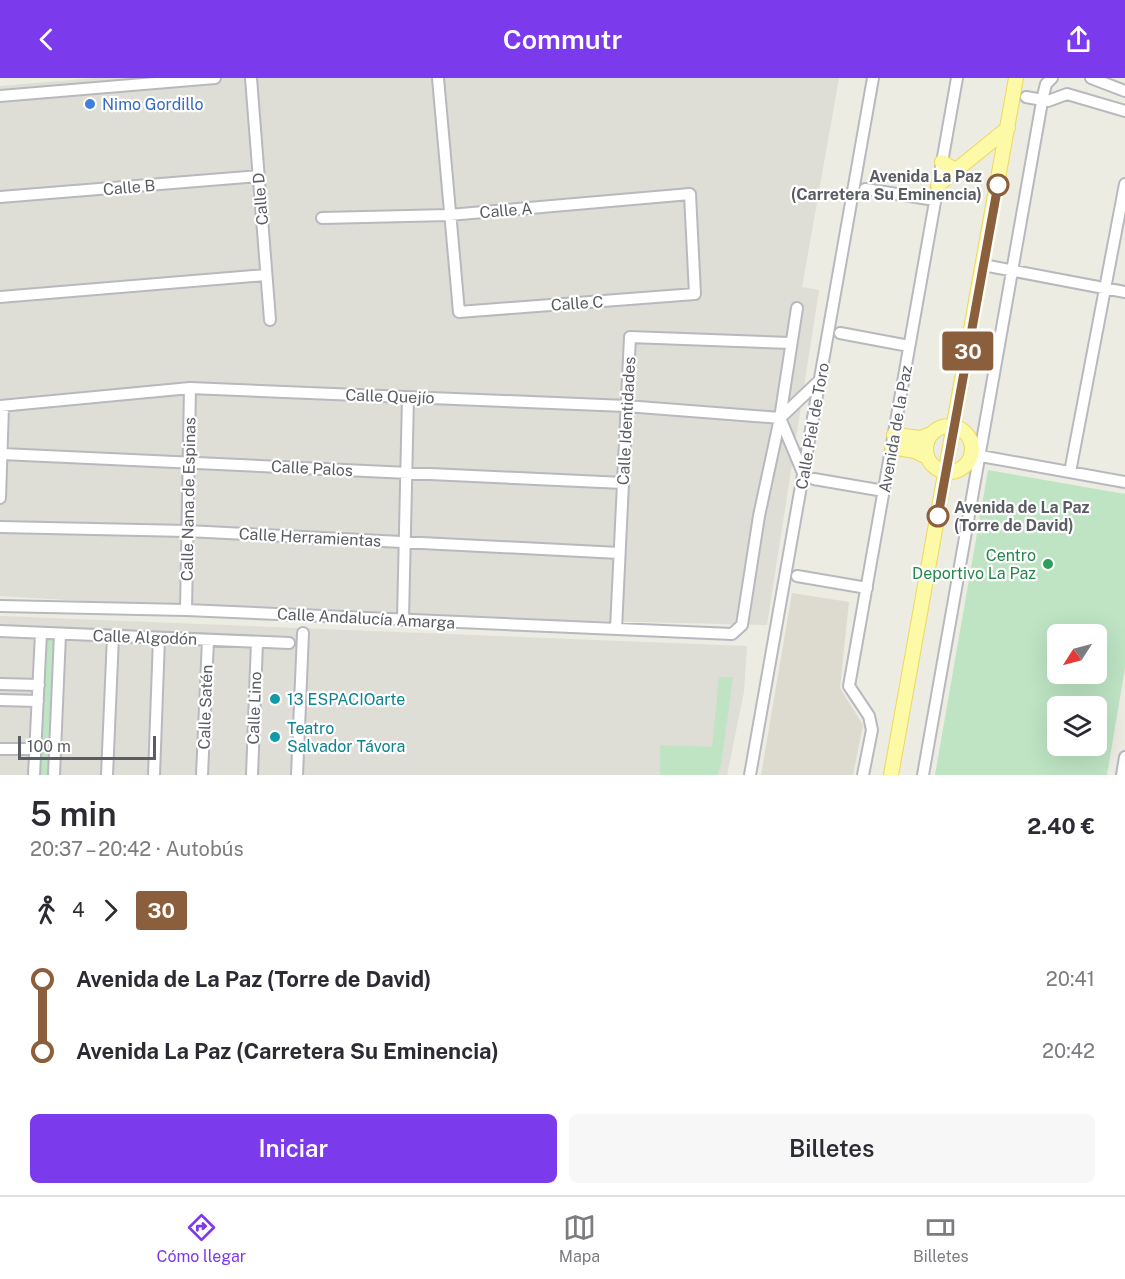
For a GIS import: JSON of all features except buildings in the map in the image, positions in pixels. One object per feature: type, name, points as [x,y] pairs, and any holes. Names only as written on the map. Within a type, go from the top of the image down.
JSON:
[{"type":"main road","points":[[891,775],[1016,78]]},
{"type":"main road","points":[[938,185],[1008,128]]},
{"type":"main road","points":[[942,162],[956,171]]},
{"type":"main road","points":[[945,426],[954,426],[966,433],[976,455],[959,471],[946,473],[937,470],[927,458],[915,450],[893,441],[921,438],[945,426]]},
{"type":"main road","points":[[927,458],[926,449],[931,434]]},
{"type":"street","points":[[0,96],[215,78]]},
{"type":"street","name":"Calle D","points":[[251,78],[270,320]]},
{"type":"street","points":[[438,78],[449,214]]},
{"type":"street","name":"Calle Piel de Toro","points":[[750,775],[873,78]]},
{"type":"street","name":"Avenida de la Paz","points":[[863,775],[872,730],[869,716],[849,686],[957,78]]},
{"type":"street","points":[[923,775],[976,455],[1043,96],[1046,84],[1052,78]]},
{"type":"street","points":[[1091,78],[1125,91]]},
{"type":"street","points":[[1037,99],[1067,94],[1125,111]]},
{"type":"street","name":"Calle B","points":[[0,197],[258,176]]},
{"type":"street","points":[[1070,472],[1125,184]]},
{"type":"street","points":[[865,189],[935,200]]},
{"type":"street","name":"Calle A","points":[[322,218],[449,214],[690,194],[695,294]]},
{"type":"street","name":"Calle C","points":[[449,214],[459,312],[695,294]]},
{"type":"street","points":[[983,265],[1125,292]]},
{"type":"street","points":[[0,297],[266,275]]},
{"type":"street","name":"Calle Piel de Toro","points":[[732,634],[742,625],[759,516],[780,418],[797,308]]},
{"type":"street","points":[[840,333],[909,346]]},
{"type":"street","name":"Calle Identidades","points":[[616,629],[630,337],[790,343]]},
{"type":"street","points":[[803,473],[780,418],[820,381]]},
{"type":"street","name":"Calle Quejío","points":[[2,406],[190,388],[626,406],[780,418]]},
{"type":"street","name":"Calle Nana de Espinas","points":[[186,610],[190,388]]},
{"type":"street","points":[[403,619],[408,397]]},
{"type":"street","points":[[0,498],[2,406]]},
{"type":"street","name":"Calle Palos","points":[[2,454],[622,483]]},
{"type":"street","points":[[976,455],[1125,482]]},
{"type":"street","points":[[814,479],[884,491]]},
{"type":"street","name":"Calle Herramientas","points":[[0,528],[187,531],[620,553]]},
{"type":"street","points":[[797,576],[867,588]]},
{"type":"street","name":"Calle Andalucía Amarga","points":[[0,606],[186,610],[732,634]]},
{"type":"street","name":"Calle Algodón","points":[[0,632],[289,643]]},
{"type":"street","points":[[34,775],[41,633]]},
{"type":"street","points":[[297,775],[303,633]]},
{"type":"street","points":[[54,775],[60,634]]},
{"type":"street","points":[[106,775],[113,636]]},
{"type":"street","points":[[154,775],[159,638]]},
{"type":"street","name":"Calle Satén","points":[[202,775],[208,640]]},
{"type":"street","name":"Calle Lino","points":[[252,775],[257,642]]},
{"type":"street","points":[[0,684],[39,685]]},
{"type":"street","points":[[0,700],[38,701]]},
{"type":"street","points":[[0,748],[35,750]]},
{"type":"street","points":[[1122,775],[1125,757]]},
{"type":"shaded area","points":[[95,78],[839,78],[802,287],[819,290],[767,625],[308,614],[0,596],[0,86]]},
{"type":"shaded area","points":[[792,593],[849,602],[840,688],[863,725],[853,775],[761,775]]},
{"type":"shaded area","points":[[0,616],[747,646],[744,692],[727,775],[0,775]]},
{"type":"green space","name":"Centro Deportivo La Paz","points":[[988,470],[1125,494],[1125,668],[1107,775],[935,775]]},
{"type":"green space","points":[[44,636],[57,637],[52,775],[37,775]]},
{"type":"green space","points":[[719,677],[733,677],[721,765],[717,775],[660,775],[660,745],[712,747]]},
{"type":"bus line","name":"30","points":[[938,516],[998,185]]},
{"type":"place","name":"Nimo Gordillo","points":[[90,104]]},
{"type":"place","name":"Avenida La Paz (Carretera Su Eminencia)","points":[[998,185]]},
{"type":"place","name":"Avenida de La Paz (Torre de David)","points":[[938,516]]},
{"type":"place","name":"Centro Deportivo La Paz","points":[[1048,564]]},
{"type":"place","name":"13 ESPACIOarte","points":[[275,699]]},
{"type":"place","name":"Teatro Salvador Távora","points":[[275,737]]}]
